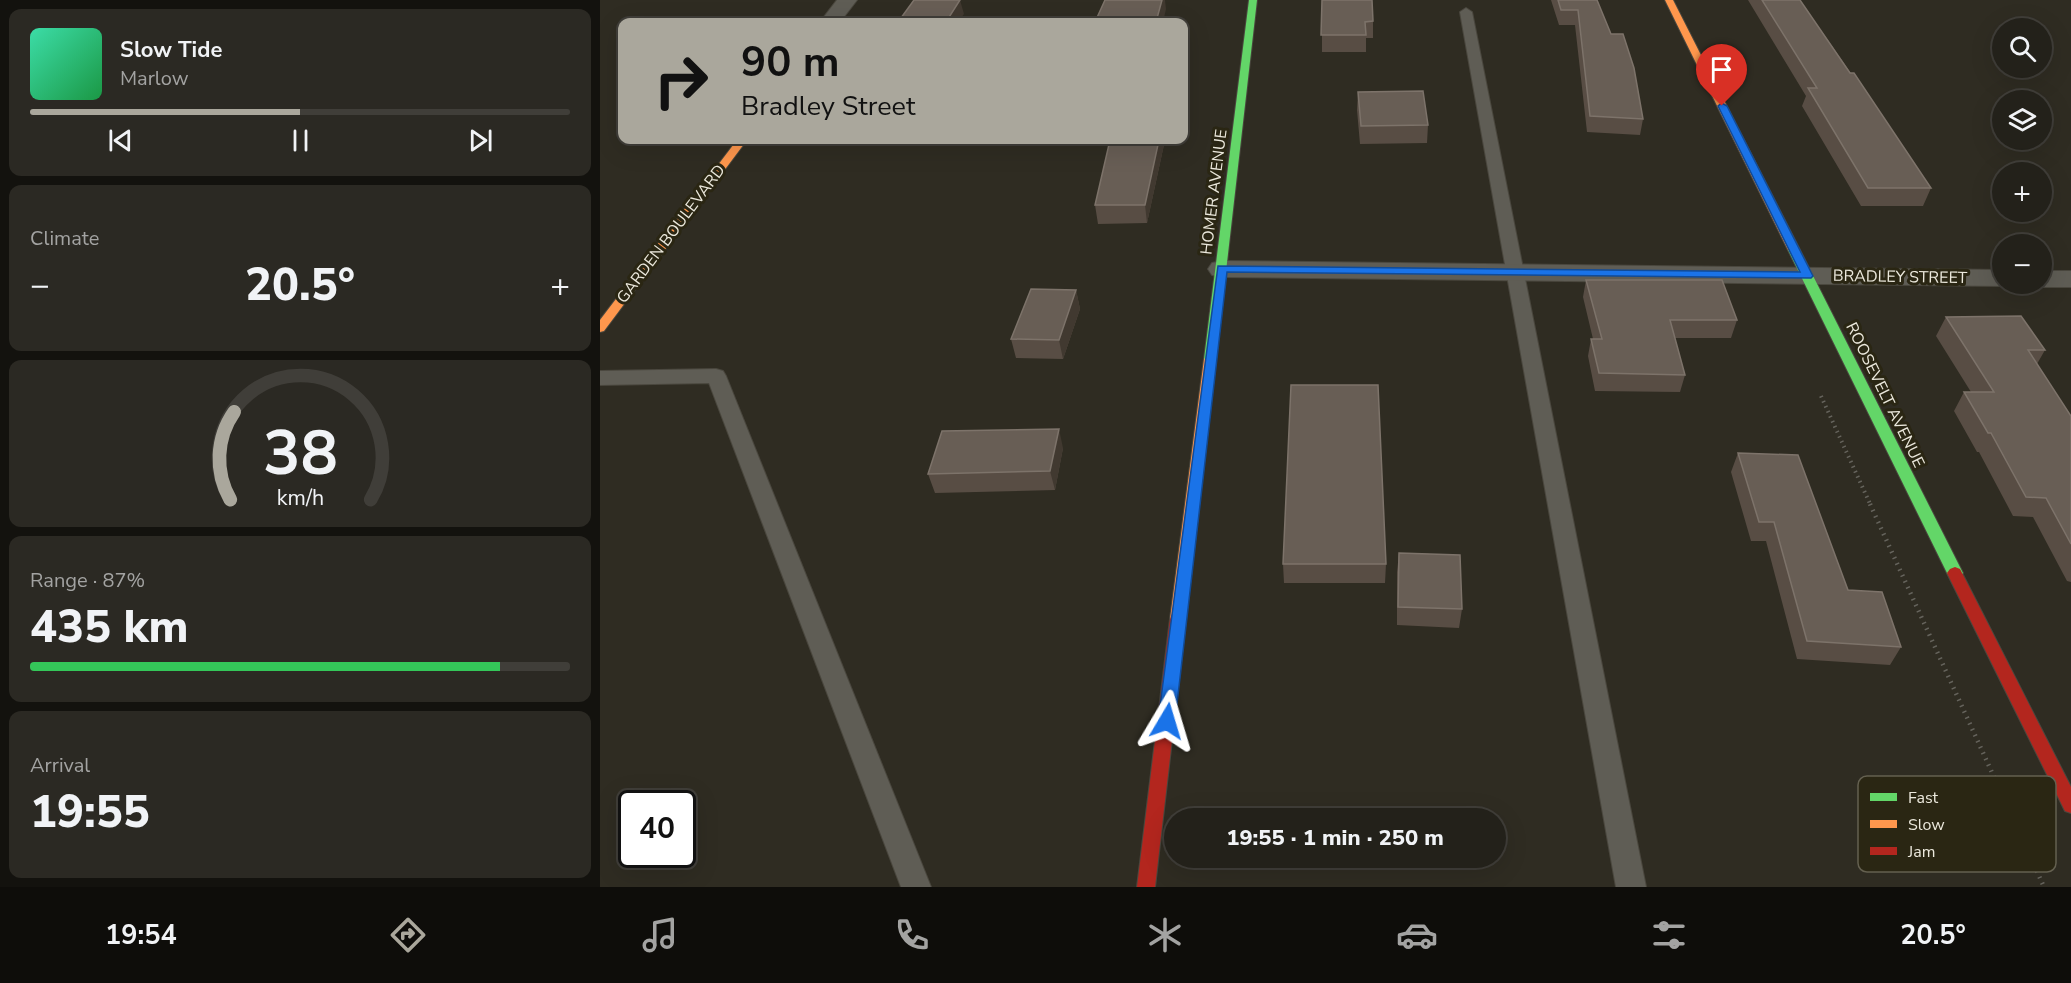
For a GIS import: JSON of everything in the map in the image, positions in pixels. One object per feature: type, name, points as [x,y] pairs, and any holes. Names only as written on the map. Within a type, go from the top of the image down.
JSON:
[{"type":"street","points":[[833,18],[847,0]]},
{"type":"street","name":"HOMER AVENUE","points":[[1146,887],[1222,269],[1252,0]]},
{"type":"street","name":"ROOSEVELT AVENUE","points":[[1669,0],[2071,805]]},
{"type":"street","name":"GARDEN BOULEVARD","points":[[600,328],[739,144]]},
{"type":"street","name":"BRADLEY STREET","points":[[1222,269],[1992,278]]},
{"type":"street","points":[[2052,279],[2071,279]]},
{"type":"lane","points":[[1466,12],[1631,887]]},
{"type":"lane","points":[[600,378],[716,376],[916,887]]},
{"type":"path","points":[[1821,396],[1994,776]]},
{"type":"path","points":[[2037,872],[2044,887]]},
{"type":"building","points":[[914,0],[960,0],[949,18],[901,18]]},
{"type":"building","points":[[1105,0],[1162,0],[1157,18],[1097,18]]},
{"type":"building","points":[[1322,0],[1372,0],[1373,21],[1365,22],[1366,35],[1321,35]]},
{"type":"building","points":[[1558,0],[1597,0],[1611,34],[1623,34],[1634,68],[1643,119],[1590,116],[1578,10],[1561,10]]},
{"type":"building","points":[[1762,0],[1800,0],[1850,73],[1854,73],[1931,188],[1868,188],[1808,88],[1817,88]]},
{"type":"building","points":[[1423,91],[1428,125],[1361,126],[1358,92]]},
{"type":"building","points":[[1109,144],[1158,144],[1145,205],[1095,205]]},
{"type":"building","points":[[1586,280],[1722,280],[1737,320],[1670,320],[1685,375],[1599,373],[1591,339],[1602,339]]},
{"type":"building","points":[[1031,289],[1076,290],[1059,340],[1011,339]]},
{"type":"building","points":[[2021,316],[2045,350],[2028,350],[2071,416],[2071,544],[2046,498],[2026,497],[1991,433],[1988,433],[1964,392],[1994,392],[1946,317]]},
{"type":"building","points":[[1291,385],[1378,385],[1386,564],[1283,564]]},
{"type":"building","points":[[1059,429],[1050,471],[928,474],[942,431]]},
{"type":"building","points":[[1738,453],[1798,455],[1848,590],[1882,592],[1901,647],[1807,641],[1774,522],[1759,522]]},
{"type":"building","points":[[1399,553],[1460,555],[1462,609],[1398,607]]},
{"type":"traffic: fast","points":[[1210,359],[1253,0]]},
{"type":"traffic: fast","points":[[1794,250],[1955,573]]},
{"type":"traffic: slow","points":[[1669,0],[1794,250]]},
{"type":"traffic: slow","points":[[600,328],[739,144]]},
{"type":"traffic: slow","points":[[1178,619],[1210,359]]},
{"type":"traffic: jam","points":[[1955,573],[2071,805]]},
{"type":"traffic: jam","points":[[1146,887],[1178,619]]},
{"type":"route","points":[[1167,721],[1222,269],[1807,276],[1722,106]]}]
